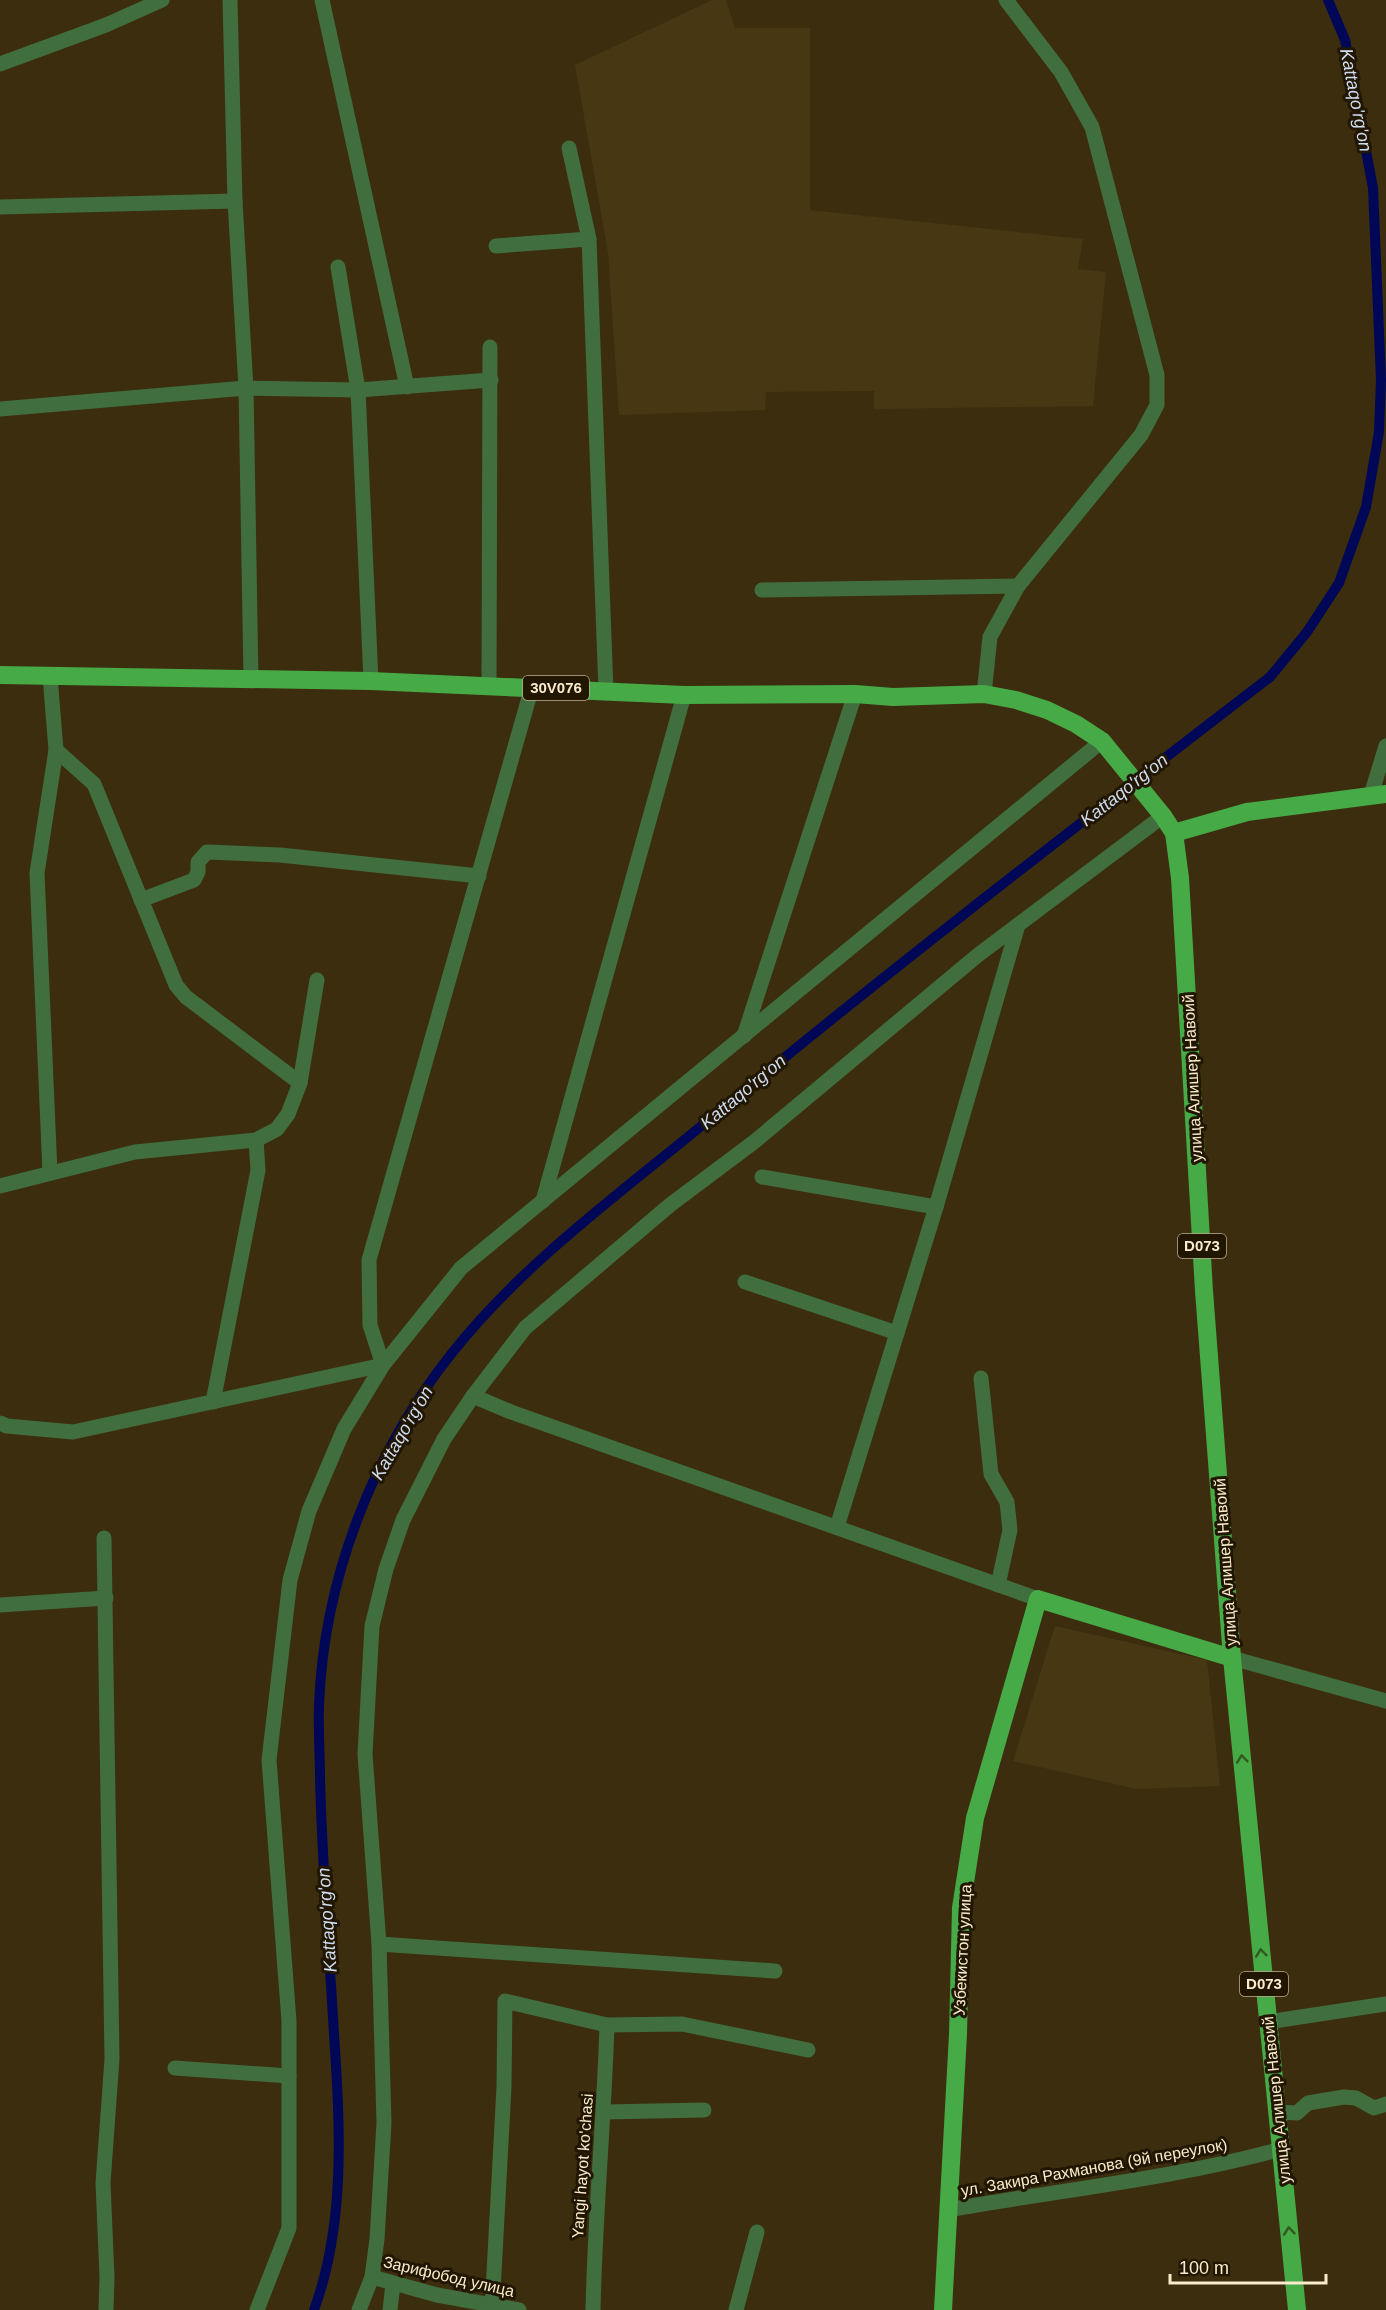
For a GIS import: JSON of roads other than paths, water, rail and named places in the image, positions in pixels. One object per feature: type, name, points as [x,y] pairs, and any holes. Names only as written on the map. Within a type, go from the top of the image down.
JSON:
[{"type":"main road","name":"30V076","points":[[0,675],[371,681],[684,695],[855,694],[893,697],[984,694],[1016,700],[1054,713],[1102,741],[1163,816]]},
{"type":"main road","points":[[1174,833],[1247,812],[1378,795]]},
{"type":"main road","name":"улица Алишер Навоий","points":[[1163,816],[1174,833],[1180,878],[1204,1291],[1232,1658],[1297,2310]]},
{"type":"main road","points":[[1038,1599],[1232,1658]]},
{"type":"main road","name":"Узбекистон улица","points":[[943,2310],[958,2034],[961,1908],[975,1818],[1038,1599]]},
{"type":"street","points":[[0,64],[86,33],[162,0]]},
{"type":"street","points":[[230,0],[235,201],[246,388],[251,679]]},
{"type":"street","points":[[322,0],[407,387]]},
{"type":"street","points":[[984,694],[990,637],[1018,586],[1142,435],[1157,405],[1157,375],[1092,127],[1061,72],[1006,0]]},
{"type":"street","points":[[569,148],[589,239],[606,691]]},
{"type":"street","points":[[0,207],[235,201]]},
{"type":"street","points":[[496,246],[589,239]]},
{"type":"street","points":[[339,267],[358,390],[371,681]]},
{"type":"street","points":[[489,685],[490,347]]},
{"type":"street","points":[[0,409],[246,388],[358,390],[491,380]]},
{"type":"street","points":[[762,590],[1018,586]]},
{"type":"street","points":[[50,676],[56,750],[37,873],[50,1173]]},
{"type":"street","points":[[383,1365],[370,1325],[369,1260],[532,687]]},
{"type":"street","points":[[744,1036],[855,694]]},
{"type":"street","points":[[543,1200],[684,695]]},
{"type":"street","points":[[257,2310],[289,2228],[289,2021],[269,1760],[290,1580],[309,1511],[344,1429],[383,1365],[461,1268],[1102,741]]},
{"type":"street","points":[[1378,795],[1386,746]]},
{"type":"street","points":[[56,750],[94,784],[176,985],[186,997],[300,1083]]},
{"type":"street","points":[[359,2310],[372,2277],[381,2198],[384,2123],[379,1944],[365,1754],[372,1626],[386,1569],[403,1520],[444,1439],[473,1396],[525,1328],[670,1205],[754,1142],[1018,925],[1163,816]]},
{"type":"street","points":[[141,900],[194,880],[198,872],[198,862],[207,852],[280,855],[479,876]]},
{"type":"street","points":[[837,1527],[936,1207],[1018,925]]},
{"type":"street","points":[[0,1186],[135,1152],[256,1140],[277,1129],[288,1114],[300,1083],[317,980]]},
{"type":"street","points":[[213,1402],[258,1170],[256,1140]]},
{"type":"street","points":[[762,1177],[936,1207]]},
{"type":"street","points":[[745,1282],[897,1332]]},
{"type":"street","points":[[0,1423],[7,1426],[73,1432],[383,1365]]},
{"type":"street","points":[[981,1378],[991,1474],[1007,1502],[1010,1530],[998,1585]]},
{"type":"street","points":[[473,1396],[511,1412],[1038,1599]]},
{"type":"street","points":[[104,1538],[112,2059],[103,2182],[106,2310]]},
{"type":"street","points":[[0,1605],[106,1598]]},
{"type":"street","points":[[1232,1658],[1386,1701]]},
{"type":"street","points":[[379,1944],[775,1971]]},
{"type":"street","points":[[492,2307],[504,2087],[505,2001],[607,2025],[682,2024],[808,2050]]},
{"type":"street","points":[[1268,2022],[1386,2004]]},
{"type":"street","name":"Yangi hayot ko'chasi","points":[[593,2310],[607,2025]]},
{"type":"street","points":[[175,2068],[289,2076]]},
{"type":"street","points":[[1278,2112],[1297,2113],[1308,2103],[1344,2097],[1356,2098],[1374,2108],[1386,2104]]},
{"type":"street","points":[[604,2112],[704,2110]]},
{"type":"street","name":"ул. Закира Рахманова (9й переулок)","points":[[948,2210],[1019,2197],[1104,2187],[1233,2162],[1281,2149]]},
{"type":"street","points":[[736,2310],[745,2271],[758,2232]]},
{"type":"street","name":"Зарифобод улица","points":[[372,2277],[437,2295],[492,2307],[519,2310]]},
{"type":"street","points":[[390,2310],[393,2284]]},
{"type":"waterway","name":"Kattaqo'rg'on","points":[[314,2310],[331,2243],[336,2208],[339,2138],[322,1841],[319,1705],[323,1657],[342,1564],[377,1474],[424,1391],[452,1353],[510,1288],[542,1258],[849,1005],[1270,677],[1307,632],[1339,583],[1366,507],[1379,432],[1381,380],[1373,188],[1345,40],[1328,0]]}]
